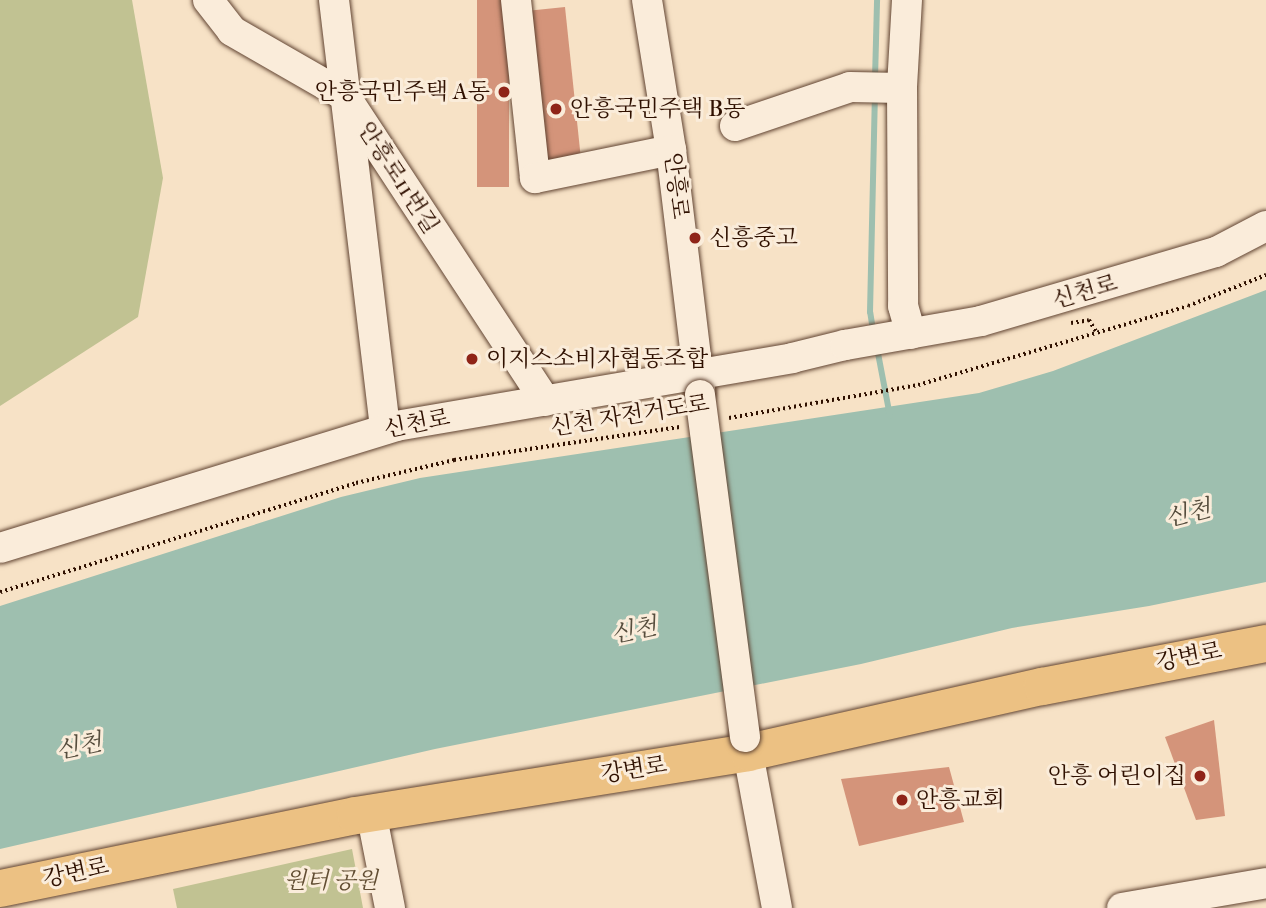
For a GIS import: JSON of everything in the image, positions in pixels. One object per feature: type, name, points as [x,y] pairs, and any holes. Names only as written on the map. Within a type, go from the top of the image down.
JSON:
[{"type":"main road","name":"강변로","points":[[0,888],[371,812],[747,744],[1266,643]]},
{"type":"street","name":"안흥로11번길","points":[[208,0],[232,31],[345,96],[545,401]]},
{"type":"street","points":[[334,0],[385,429]]},
{"type":"street","points":[[516,0],[535,178],[671,150]]},
{"type":"street","points":[[904,335],[884,87],[907,0]]},
{"type":"street","name":"안흥로","points":[[653,6],[747,744],[777,908]]},
{"type":"street","points":[[735,126],[850,88],[884,87]]},
{"type":"street","name":"신천로","points":[[0,548],[385,429],[545,401],[700,383],[845,345],[981,321],[1090,292],[1216,252],[1266,226]]},
{"type":"street","points":[[371,812],[390,908]]},
{"type":"street","points":[[1122,908],[1266,883]]},
{"type":"path","name":"신천 자전거도로","points":[[728,418],[918,385],[1188,306],[1266,275]]},
{"type":"path","name":"신천 자전거도로","points":[[0,592],[355,484],[454,460],[688,425]]},
{"type":"green space","points":[[0,0],[132,0],[163,178],[138,317],[0,406]]},
{"type":"green space","name":"원터 공원","points":[[352,849],[363,908],[177,908],[173,889]]},
{"type":"water","name":"신천","points":[[1266,290],[1266,582],[1149,606],[1012,628],[861,664],[435,749],[0,849],[0,606],[341,497],[420,478],[979,393],[1053,371]]},
{"type":"building","name":"안흥국민주택 A동","points":[[477,0],[509,0],[509,187],[477,187]]},
{"type":"building","name":"안흥국민주택 B동","points":[[565,7],[582,165],[543,169],[526,11]]},
{"type":"building","name":"안흥 어린이집","points":[[1214,720],[1225,816],[1196,820],[1165,737]]},
{"type":"building","name":"안흥교회","points":[[949,767],[964,822],[859,846],[841,779]]},
{"type":"waterway","points":[[875,79],[877,0]]},
{"type":"waterway","points":[[873,330],[870,312],[875,96]]},
{"type":"waterway","points":[[877,348],[890,416]]},
{"type":"place","name":"안흥국민주택 A동","points":[[504,92]]},
{"type":"place","name":"안흥국민주택 B동","points":[[556,109]]},
{"type":"place","name":"신흥중고","points":[[695,238]]},
{"type":"place","name":"이지스소비자협동조합","points":[[472,359]]},
{"type":"place","name":"안흥 어린이집","points":[[1200,776]]},
{"type":"place","name":"안흥교회","points":[[902,800]]}]
